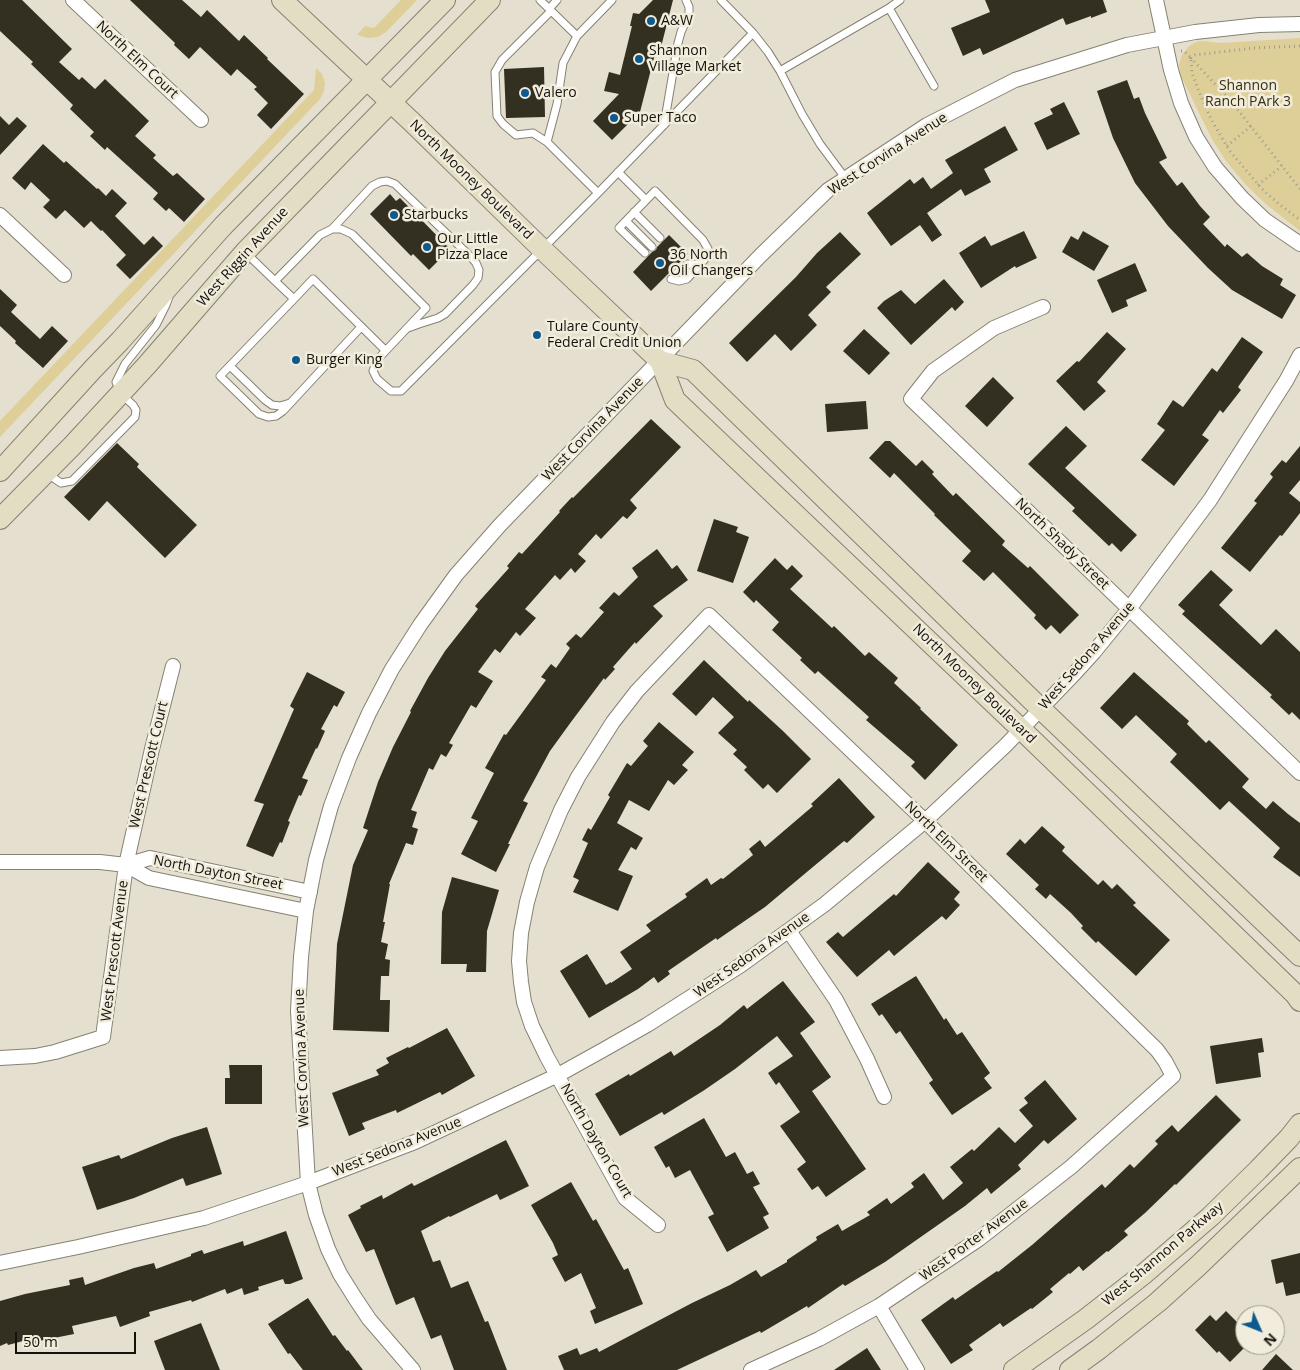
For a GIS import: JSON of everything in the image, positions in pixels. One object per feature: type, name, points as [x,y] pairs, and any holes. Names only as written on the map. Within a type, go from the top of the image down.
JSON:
[{"type":"street","name":"North Elm Court","points":[[73,0],[202,120]]},
{"type":"street","name":"North Mooney Boulevard","points":[[282,0],[660,361],[675,400],[1022,730],[1288,987],[1300,1001]]},
{"type":"street","points":[[0,472],[223,226],[445,0]]},
{"type":"street","name":"West Riggin Avenue","points":[[0,519],[121,394],[245,252],[490,0]]},
{"type":"street","points":[[1156,0],[1171,70],[1181,103],[1196,137],[1215,167],[1242,198],[1265,220],[1300,244]]},
{"type":"street","name":"West Corvina Avenue","points":[[413,1370],[369,1319],[340,1274],[328,1249],[316,1215],[308,1182],[298,1011],[306,911],[316,860],[331,806],[369,714],[392,669],[420,625],[456,575],[500,525],[762,255],[828,190],[927,124],[1016,80],[1127,45],[1195,32],[1259,25],[1300,24]]},
{"type":"street","points":[[0,215],[64,276]]},
{"type":"street","name":"North Shady Street","points":[[1043,307],[994,328],[933,371],[911,399],[1300,773]]},
{"type":"street","name":"West Sedona Avenue","points":[[0,1263],[204,1218],[415,1142],[558,1075],[603,1050],[655,1020],[733,970],[789,931],[863,873],[966,784],[1022,730],[1094,652],[1129,609],[1210,500],[1300,356]]},
{"type":"street","name":"North Mooney Boulevard","points":[[660,361],[693,370],[1041,710],[1300,956]]},
{"type":"street","name":"North Elm Street","points":[[709,615],[925,821],[1157,1050],[1173,1076]]},
{"type":"street","name":"North Dayton Court","points":[[658,1225],[625,1198],[532,1026],[524,1002],[521,982],[521,933],[537,867],[561,810],[578,777],[613,722],[638,691],[709,615]]},
{"type":"street","name":"West Prescott Court","points":[[126,865],[173,666]]},
{"type":"street","name":"North Dayton Street","points":[[0,862],[100,862],[126,865],[150,858],[310,892]]},
{"type":"street","name":"North Dayton Street","points":[[126,865],[149,878],[306,911]]},
{"type":"street","name":"West Prescott Avenue","points":[[0,1058],[35,1056],[103,1037],[126,865]]},
{"type":"street","points":[[789,931],[836,1000],[867,1059],[884,1097]]},
{"type":"street","name":"West Porter Avenue","points":[[751,1370],[819,1339],[879,1306],[979,1239],[1071,1167],[1173,1076]]},
{"type":"street","name":"West Shannon Parkway","points":[[1014,1370],[1086,1319],[1145,1273],[1211,1216],[1264,1164],[1300,1124]]},
{"type":"street","name":"West Shannon Parkway","points":[[1070,1370],[1158,1302],[1300,1168]]},
{"type":"street","points":[[879,1306],[917,1370]]},
{"type":"lane","points":[[540,0],[577,36]]},
{"type":"lane","points":[[557,0],[550,10],[502,60],[495,72],[497,116],[502,124],[516,135],[533,133],[547,142],[598,193]]},
{"type":"lane","points":[[547,142],[557,104],[562,63],[577,36],[612,0]]},
{"type":"lane","points":[[664,125],[678,44],[689,14],[686,0]]},
{"type":"lane","points":[[721,0],[753,33],[768,52],[820,144],[846,179]]},
{"type":"lane","points":[[780,72],[900,0]]},
{"type":"lane","points":[[889,8],[934,86]]},
{"type":"lane","points":[[343,218],[344,226],[426,308],[385,350],[377,360],[373,371],[377,379],[391,391],[401,390],[598,193],[753,33]]},
{"type":"lane","points":[[618,172],[646,200]]},
{"type":"lane","points":[[275,281],[320,235],[332,229],[372,186],[387,181],[395,184],[471,257],[479,270],[478,278],[473,285],[445,314],[406,329]]},
{"type":"lane","points":[[645,254],[618,228],[655,191],[703,240],[708,249],[705,259],[687,279],[679,281],[671,279]]},
{"type":"lane","points":[[634,212],[660,238]]},
{"type":"lane","points":[[626,221],[652,247]]},
{"type":"lane","points":[[332,229],[341,229],[352,234]]},
{"type":"lane","points":[[245,252],[294,299]]},
{"type":"lane","points":[[687,264],[702,263]]},
{"type":"lane","points":[[678,272],[685,274],[694,272]]},
{"type":"lane","points":[[361,327],[283,411],[276,416],[268,417],[259,414],[220,376],[313,279],[385,350]]},
{"type":"lane","points":[[121,394],[116,382],[125,364],[156,325],[166,306],[174,281]]},
{"type":"lane","points":[[230,366],[272,405],[280,406],[290,403]]},
{"type":"path","points":[[1191,58],[1195,55],[1246,49],[1300,46]]},
{"type":"path","points":[[1191,58],[1251,126],[1300,189]]},
{"type":"path","points":[[1191,58],[1192,73],[1200,94],[1211,119],[1227,146],[1258,185],[1300,220]]},
{"type":"path","points":[[1227,146],[1251,126]]},
{"type":"path","points":[[1258,185],[1282,166]]},
{"type":"green space","points":[[401,0],[417,0],[386,32],[378,37],[368,38],[357,35],[365,26],[374,28]]},
{"type":"green space","name":"Shannon Ranch PArk 3","points":[[1300,38],[1300,231],[1267,205],[1246,185],[1226,161],[1202,119],[1181,76],[1179,65],[1182,55],[1189,46],[1196,42],[1221,43]]},
{"type":"green space","points":[[316,68],[322,74],[325,83],[320,99],[0,437],[0,421],[314,90]]},
{"type":"building","points":[[0,0],[22,0],[72,49],[59,62],[79,80],[82,77],[95,89],[105,79],[149,121],[135,136],[156,155],[153,158],[173,176],[177,173],[205,199],[184,222],[169,208],[166,211],[153,199],[158,193],[107,147],[105,150],[90,136],[94,132],[70,109],[73,105],[31,64],[33,62],[0,31]]},
{"type":"building","points":[[130,0],[182,0],[201,17],[207,10],[239,41],[244,35],[304,94],[271,129],[257,115],[268,103],[254,89],[257,87],[237,69],[231,76],[200,47],[189,59]]},
{"type":"building","points":[[653,0],[673,0],[661,47],[657,46],[640,112],[612,140],[593,121],[619,94],[604,91],[609,72],[620,75],[632,26],[630,26],[633,13],[639,14]]},
{"type":"building","points":[[985,0],[1103,0],[1107,12],[1066,25],[1063,18],[983,55],[980,48],[963,56],[951,28],[990,12]]},
{"type":"building","name":"Valero","points":[[544,67],[545,117],[506,118],[504,69]]},
{"type":"building","points":[[1127,80],[1134,99],[1139,97],[1167,158],[1159,162],[1177,186],[1182,182],[1210,217],[1203,224],[1225,247],[1227,244],[1242,257],[1247,253],[1262,266],[1283,279],[1280,285],[1296,295],[1282,319],[1232,290],[1208,268],[1168,226],[1135,183],[1113,138],[1097,91]]},
{"type":"building","points":[[1064,102],[1080,134],[1047,150],[1034,123],[1053,114],[1050,109]]},
{"type":"building","points":[[0,116],[9,125],[17,117],[27,126],[0,155]]},
{"type":"building","points":[[1005,126],[1018,150],[984,169],[991,182],[965,196],[961,189],[927,213],[942,235],[932,242],[920,225],[891,246],[867,213],[910,179],[914,184],[923,177],[931,189],[953,173],[945,160]]},
{"type":"building","points":[[43,144],[64,163],[66,161],[106,196],[112,189],[127,203],[115,216],[144,245],[153,236],[163,246],[130,279],[116,265],[126,255],[102,230],[91,221],[84,228],[65,210],[56,219],[43,207],[50,200],[31,182],[25,190],[12,178]]},
{"type":"building","points":[[390,194],[396,201],[400,198],[450,249],[429,270],[413,254],[411,256],[370,214]]},
{"type":"building","points":[[1024,231],[1037,258],[1016,268],[1015,266],[981,288],[959,253],[985,236],[991,246]]},
{"type":"building","points":[[1083,231],[1109,246],[1094,271],[1062,252],[1071,236],[1078,240]]},
{"type":"building","points":[[840,232],[861,254],[826,287],[831,292],[808,315],[817,325],[791,351],[775,334],[747,362],[729,343]]},
{"type":"building","name":"36 North Oil Changers","points":[[669,235],[688,254],[651,291],[633,272]]},
{"type":"building","points":[[1135,263],[1147,291],[1126,300],[1128,306],[1112,313],[1097,280]]},
{"type":"building","points":[[944,279],[964,302],[955,311],[952,307],[911,345],[877,308],[901,290],[915,304]]},
{"type":"building","points":[[0,289],[17,305],[11,312],[40,339],[52,326],[68,341],[43,368],[15,343],[16,341],[0,326]]},
{"type":"building","points":[[864,329],[890,353],[869,375],[843,351]]},
{"type":"building","points":[[1107,332],[1126,349],[1097,382],[1106,391],[1084,411],[1056,381],[1077,361],[1079,362]]},
{"type":"building","points":[[1242,337],[1263,352],[1238,387],[1241,390],[1223,413],[1220,410],[1202,435],[1209,440],[1174,486],[1141,460],[1165,430],[1157,424],[1173,400],[1183,407],[1212,368],[1217,372]]},
{"type":"building","points":[[993,377],[1014,398],[987,427],[965,406]]},
{"type":"building","points":[[866,401],[868,429],[827,432],[825,404]]},
{"type":"building","points":[[651,419],[681,447],[630,500],[637,508],[627,519],[623,516],[601,539],[596,534],[578,554],[586,561],[575,573],[571,568],[560,580],[555,575],[525,609],[536,618],[520,636],[516,632],[500,653],[495,649],[478,672],[493,681],[476,708],[471,705],[449,743],[453,745],[446,757],[441,754],[433,770],[429,768],[411,810],[417,812],[412,827],[418,829],[413,845],[406,843],[389,884],[381,942],[388,944],[385,959],[390,960],[389,976],[381,976],[380,1000],[390,1000],[389,1032],[333,1030],[337,944],[353,865],[368,830],[363,828],[378,782],[410,711],[445,651],[478,609],[475,606],[509,568],[507,566],[519,552],[522,554],[572,497]]},
{"type":"building","points":[[1066,426],[1087,446],[1065,468],[1137,535],[1121,552],[1112,543],[1109,546],[1072,511],[1075,508],[1028,464]]},
{"type":"building","points":[[885,441],[890,441],[916,466],[922,460],[934,472],[932,474],[953,496],[956,493],[1005,541],[1002,545],[1028,568],[1030,566],[1079,615],[1060,634],[1051,625],[1046,630],[1034,618],[1036,615],[993,572],[984,581],[962,561],[971,551],[894,473],[890,478],[869,458]]},
{"type":"building","points":[[117,443],[139,464],[137,467],[197,525],[165,558],[107,501],[89,521],[64,497]]},
{"type":"building","points":[[1300,446],[1300,480],[1289,493],[1300,502],[1300,513],[1250,572],[1221,548],[1257,503],[1254,501],[1273,477],[1270,474],[1282,460],[1286,463]]},
{"type":"building","points":[[714,519],[738,527],[736,532],[749,537],[733,583],[697,571]]},
{"type":"building","points":[[657,549],[672,569],[677,565],[688,580],[653,606],[663,616],[636,644],[635,642],[613,667],[615,669],[605,680],[604,678],[550,751],[523,801],[528,803],[496,872],[461,854],[478,821],[471,818],[494,773],[485,768],[504,734],[506,735],[546,680],[541,677],[551,664],[556,668],[570,648],[566,644],[576,634],[581,638],[604,612],[599,608],[614,592],[619,596],[638,577],[632,568]]},
{"type":"building","points":[[775,558],[787,570],[792,565],[803,576],[790,589],[832,628],[834,626],[865,656],[869,652],[898,678],[894,683],[958,745],[925,780],[911,766],[915,762],[866,720],[869,717],[818,671],[815,674],[800,660],[802,658],[772,630],[779,622],[756,600],[754,603],[743,592]]},
{"type":"building","points":[[1211,570],[1233,590],[1219,605],[1261,645],[1276,629],[1300,652],[1300,720],[1292,712],[1289,715],[1270,697],[1272,695],[1182,614],[1185,611],[1178,605]]},
{"type":"building","points":[[704,660],[748,702],[749,700],[783,731],[811,759],[777,793],[768,784],[763,789],[744,770],[747,767],[733,754],[737,750],[718,733],[734,717],[713,697],[696,716],[672,694]]},
{"type":"building","points":[[307,672],[345,692],[337,707],[334,705],[321,729],[325,731],[302,778],[308,780],[301,796],[299,795],[288,821],[290,822],[282,843],[280,842],[273,857],[246,846],[264,804],[254,801],[294,709],[290,706]]},
{"type":"building","points":[[1134,672],[1189,721],[1187,724],[1206,743],[1209,740],[1249,779],[1242,787],[1266,809],[1273,801],[1300,823],[1300,877],[1273,857],[1280,848],[1229,801],[1220,810],[1170,762],[1177,754],[1136,715],[1122,729],[1100,708]]},
{"type":"building","points":[[659,722],[694,752],[682,765],[688,770],[674,785],[668,780],[649,811],[629,800],[617,823],[643,838],[636,850],[631,847],[618,870],[633,876],[618,911],[573,892],[579,880],[573,877],[588,843],[582,840],[588,828],[591,830],[610,797],[608,795],[627,763],[631,766],[648,746],[643,741]]},
{"type":"building","points":[[839,778],[875,817],[847,843],[844,841],[765,907],[668,971],[670,974],[658,983],[654,977],[638,989],[589,1018],[560,971],[587,954],[606,985],[632,969],[620,952],[651,931],[646,925],[687,897],[685,894],[707,878],[711,885],[721,878],[723,879],[753,855],[749,849],[760,840],[765,847],[813,806],[811,804]]},
{"type":"building","points":[[1042,826],[1065,847],[1062,851],[1098,885],[1103,880],[1112,889],[1117,884],[1136,903],[1133,905],[1170,940],[1136,976],[1098,941],[1096,943],[1081,928],[1083,926],[1071,913],[1050,894],[1046,899],[1035,889],[1039,885],[1006,854],[1020,839],[1025,844]]},
{"type":"building","points":[[928,862],[960,892],[954,899],[960,905],[946,920],[942,916],[894,956],[889,950],[857,977],[826,942],[838,932],[843,937],[894,894],[896,896]]},
{"type":"building","points":[[452,877],[499,890],[487,931],[486,972],[466,972],[467,964],[441,964],[442,912]]},
{"type":"building","points":[[916,976],[944,1020],[946,1018],[957,1035],[962,1032],[990,1073],[984,1078],[992,1088],[952,1115],[929,1083],[933,1080],[900,1031],[896,1034],[882,1014],[879,1016],[871,1004]]},
{"type":"building","points":[[783,981],[815,1022],[800,1033],[831,1077],[812,1091],[866,1169],[826,1197],[818,1186],[812,1190],[797,1169],[806,1162],[780,1126],[800,1112],[779,1082],[776,1085],[768,1073],[793,1056],[777,1036],[703,1091],[664,1115],[662,1112],[620,1136],[595,1094],[629,1074],[630,1076],[671,1051],[674,1056],[720,1025],[744,1005],[747,1009]]},
{"type":"building","points":[[447,1028],[475,1076],[442,1095],[440,1092],[397,1113],[396,1110],[362,1123],[365,1129],[349,1136],[332,1093],[379,1075],[376,1070],[389,1063],[386,1058]]},
{"type":"building","points":[[1262,1038],[1264,1052],[1258,1053],[1261,1077],[1216,1084],[1210,1046]]},
{"type":"building","points":[[229,1065],[262,1065],[262,1104],[225,1104],[225,1078],[230,1078]]},
{"type":"building","points":[[1045,1080],[1077,1119],[1048,1144],[1044,1140],[1018,1165],[1021,1169],[991,1194],[987,1188],[965,1206],[885,1262],[845,1286],[843,1284],[808,1308],[807,1306],[761,1333],[760,1331],[677,1370],[564,1370],[558,1356],[577,1348],[580,1355],[597,1348],[599,1352],[756,1270],[761,1277],[787,1262],[787,1260],[817,1240],[816,1237],[838,1224],[842,1231],[870,1215],[867,1212],[887,1198],[891,1204],[914,1187],[911,1183],[924,1173],[943,1200],[963,1183],[950,1167],[972,1149],[974,1151],[999,1127],[1015,1143],[1033,1126],[1019,1110],[1028,1103],[1024,1098]]},
{"type":"building","points":[[1216,1095],[1241,1120],[1176,1185],[1124,1231],[1128,1235],[1083,1271],[1079,1266],[1069,1273],[1050,1289],[1053,1292],[1032,1309],[1003,1327],[1000,1323],[969,1345],[973,1350],[951,1364],[921,1320],[953,1297],[955,1300],[998,1272],[1102,1184],[1105,1188],[1130,1164],[1134,1168],[1158,1144],[1155,1141],[1172,1125],[1178,1132]]},
{"type":"building","points":[[704,1118],[726,1157],[735,1152],[747,1174],[753,1171],[760,1184],[753,1187],[769,1214],[763,1217],[769,1228],[727,1252],[708,1217],[714,1214],[690,1170],[675,1178],[669,1166],[666,1168],[654,1147]]},
{"type":"building","points":[[207,1127],[222,1174],[186,1186],[183,1178],[134,1198],[97,1210],[82,1167],[119,1155],[121,1159],[172,1138]]},
{"type":"building","points":[[506,1140],[529,1186],[500,1200],[497,1194],[421,1231],[433,1262],[440,1260],[451,1288],[468,1281],[485,1322],[488,1321],[507,1370],[454,1370],[441,1335],[431,1339],[414,1297],[396,1305],[374,1249],[366,1252],[348,1215],[361,1208],[360,1206],[382,1195],[383,1199],[412,1183],[414,1186]]},
{"type":"building","points":[[571,1182],[593,1221],[596,1219],[624,1270],[628,1268],[643,1304],[595,1324],[590,1311],[596,1308],[581,1273],[565,1282],[552,1258],[558,1255],[553,1243],[531,1205]]},
{"type":"building","points":[[286,1231],[303,1279],[285,1284],[283,1279],[258,1287],[259,1290],[244,1295],[242,1288],[227,1294],[225,1289],[192,1302],[191,1300],[149,1312],[150,1316],[120,1327],[116,1316],[72,1326],[74,1334],[39,1341],[39,1343],[25,1347],[23,1341],[0,1346],[0,1301],[70,1285],[69,1280],[83,1277],[85,1285],[154,1263],[156,1269],[202,1250],[204,1254],[243,1241],[244,1246]]},
{"type":"building","points":[[1300,1253],[1300,1293],[1286,1296],[1283,1282],[1276,1284],[1271,1260]]},
{"type":"building","points":[[308,1298],[333,1336],[335,1335],[363,1370],[303,1370],[290,1353],[288,1354],[268,1324]]},
{"type":"building","points":[[1226,1311],[1235,1320],[1235,1355],[1237,1355],[1230,1362],[1219,1351],[1217,1353],[1195,1330],[1210,1315],[1216,1321]]},
{"type":"building","points":[[201,1323],[220,1370],[165,1370],[154,1341]]},
{"type":"building","points":[[867,1348],[881,1370],[834,1370]]},
{"type":"building","points":[[1277,1355],[1293,1370],[1262,1370]]},
{"type":"place","name":"A&W","points":[[651,21]]},
{"type":"place","name":"Shannon Village Market","points":[[639,59]]},
{"type":"place","name":"Valero","points":[[525,93]]},
{"type":"place","name":"Super Taco","points":[[614,118]]},
{"type":"place","name":"Starbucks","points":[[394,215]]},
{"type":"place","name":"Our Little Pizza Place","points":[[427,247]]},
{"type":"place","name":"36 North Oil Changers","points":[[660,263]]},
{"type":"place","name":"Tulare County Federal Credit Union","points":[[537,335]]},
{"type":"place","name":"Burger King","points":[[296,360]]}]
